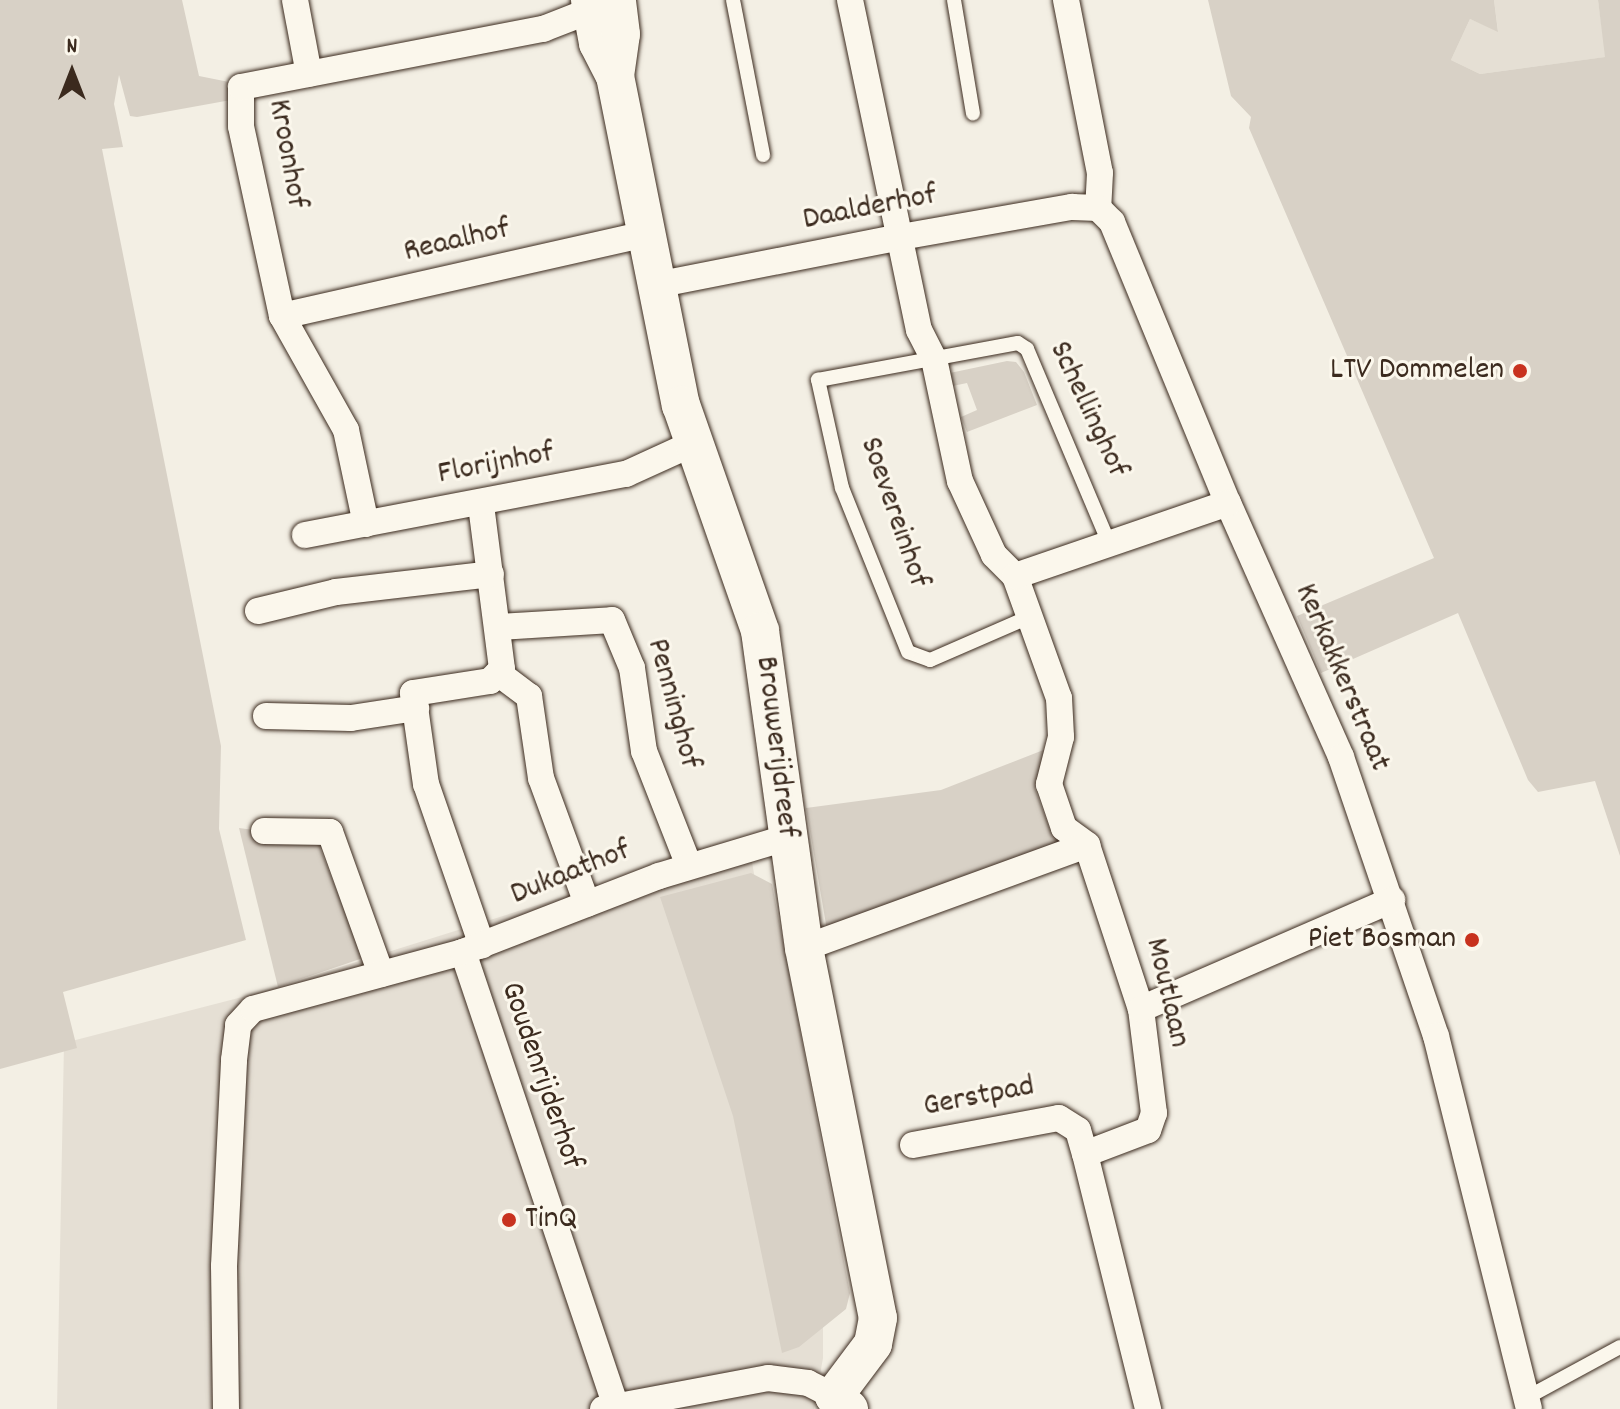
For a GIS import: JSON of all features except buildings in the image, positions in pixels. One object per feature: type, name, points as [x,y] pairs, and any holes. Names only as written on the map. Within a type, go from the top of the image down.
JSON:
[{"type":"street","points":[[295,0],[309,74]]},
{"type":"street","points":[[850,0],[919,330],[934,359],[960,481],[994,555],[1015,576],[1059,698],[1061,737],[1049,784],[1064,828],[1087,845]]},
{"type":"street","points":[[1066,0],[1100,173],[1098,208]]},
{"type":"street","name":"Kroonhof","points":[[366,524],[346,430],[282,316],[241,126],[241,87],[543,29],[603,3]]},
{"type":"street","name":"Brouwerijdreef","points":[[603,3],[621,34],[615,76],[656,285],[694,443],[760,631],[786,838],[804,948],[878,1318],[873,1344],[841,1402]]},
{"type":"street","name":"Daalderhof","points":[[656,285],[1072,207],[1098,208]]},
{"type":"street","name":"Kerkakkerstraat","points":[[1098,208],[1112,222],[1228,503],[1341,757],[1436,1036],[1527,1404]]},
{"type":"street","name":"Reaalhof","points":[[282,316],[646,234]]},
{"type":"street","name":"Florijnhof","points":[[305,535],[481,505],[626,474],[694,443]]},
{"type":"street","points":[[1015,576],[1108,541],[1228,503]]},
{"type":"street","points":[[472,949],[426,784],[413,693],[490,681],[502,669],[481,505]]},
{"type":"street","points":[[258,611],[336,592],[491,574]]},
{"type":"street","name":"Penninghof","points":[[499,627],[612,620],[632,668],[644,751],[689,866]]},
{"type":"street","points":[[498,673],[529,696],[541,778],[587,904]]},
{"type":"street","points":[[266,716],[351,718],[416,708]]},
{"type":"street","points":[[264,831],[330,832],[381,974]]},
{"type":"street","name":"Dukaathof","points":[[226,1409],[224,1266],[234,1060],[238,1025],[253,1009],[472,949],[689,866],[786,838]]},
{"type":"street","points":[[804,948],[1087,845]]},
{"type":"street","name":"Moutlaan","points":[[1085,1154],[1148,1130],[1154,1113],[1141,1009],[1087,845]]},
{"type":"street","points":[[1141,1009],[1392,900]]},
{"type":"street","name":"Goudenrijderhof","points":[[472,949],[609,1407],[768,1378],[808,1383],[841,1402]]},
{"type":"street","name":"Gerstpad","points":[[913,1145],[1059,1118],[1078,1130],[1085,1154]]},
{"type":"street","points":[[1085,1154],[1148,1409]]},
{"type":"lane","points":[[733,0],[763,155]]},
{"type":"lane","points":[[954,0],[973,113]]},
{"type":"lane","name":"Schellinghof","points":[[934,359],[1018,343],[1027,349],[1108,541]]},
{"type":"lane","name":"Soevereinhof","points":[[934,359],[818,380],[842,488],[908,652],[916,658],[930,660],[1029,617]]},
{"type":"lane","name":"Kerkakkerstraat","points":[[1527,1404],[1620,1347]]},
{"type":"shaded area","points":[[0,0],[182,0],[199,76],[244,85],[231,100],[137,117],[130,116],[119,75],[114,104],[123,147],[102,149],[221,746],[219,829],[246,940],[63,992],[77,1048],[0,1069]]},
{"type":"shaded area","points":[[1208,0],[1494,0],[1498,32],[1470,19],[1451,60],[1480,74],[1605,57],[1598,0],[1620,0],[1620,856],[1595,781],[1538,792],[1528,780],[1458,613],[1321,673],[1297,616],[1434,558],[1249,128],[1251,117],[1231,96]]},
{"type":"shaded area","points":[[1494,0],[1598,0],[1606,57],[1480,74],[1451,60],[1470,19],[1498,31]]},
{"type":"shaded area","points":[[1007,361],[1016,362],[1024,372],[1037,405],[967,432],[961,417],[977,410],[967,383],[948,387],[945,374]]},
{"type":"shaded area","points":[[1046,749],[1035,789],[1050,830],[1059,834],[1066,849],[828,936],[806,808],[941,790]]},
{"type":"shaded area","points":[[239,828],[316,838],[363,958],[278,987]]},
{"type":"shaded area","points":[[748,839],[823,1271],[823,1358],[814,1409],[57,1409],[64,1043],[254,994]]},
{"type":"shaded area","points":[[751,873],[772,884],[850,1293],[846,1309],[799,1347],[782,1353],[733,1116],[660,897]]},
{"type":"place","name":"LTV Dommelen","points":[[1520,371]]},
{"type":"place","name":"Piet Bosman","points":[[1472,940]]},
{"type":"place","name":"TinQ","points":[[509,1220]]}]
